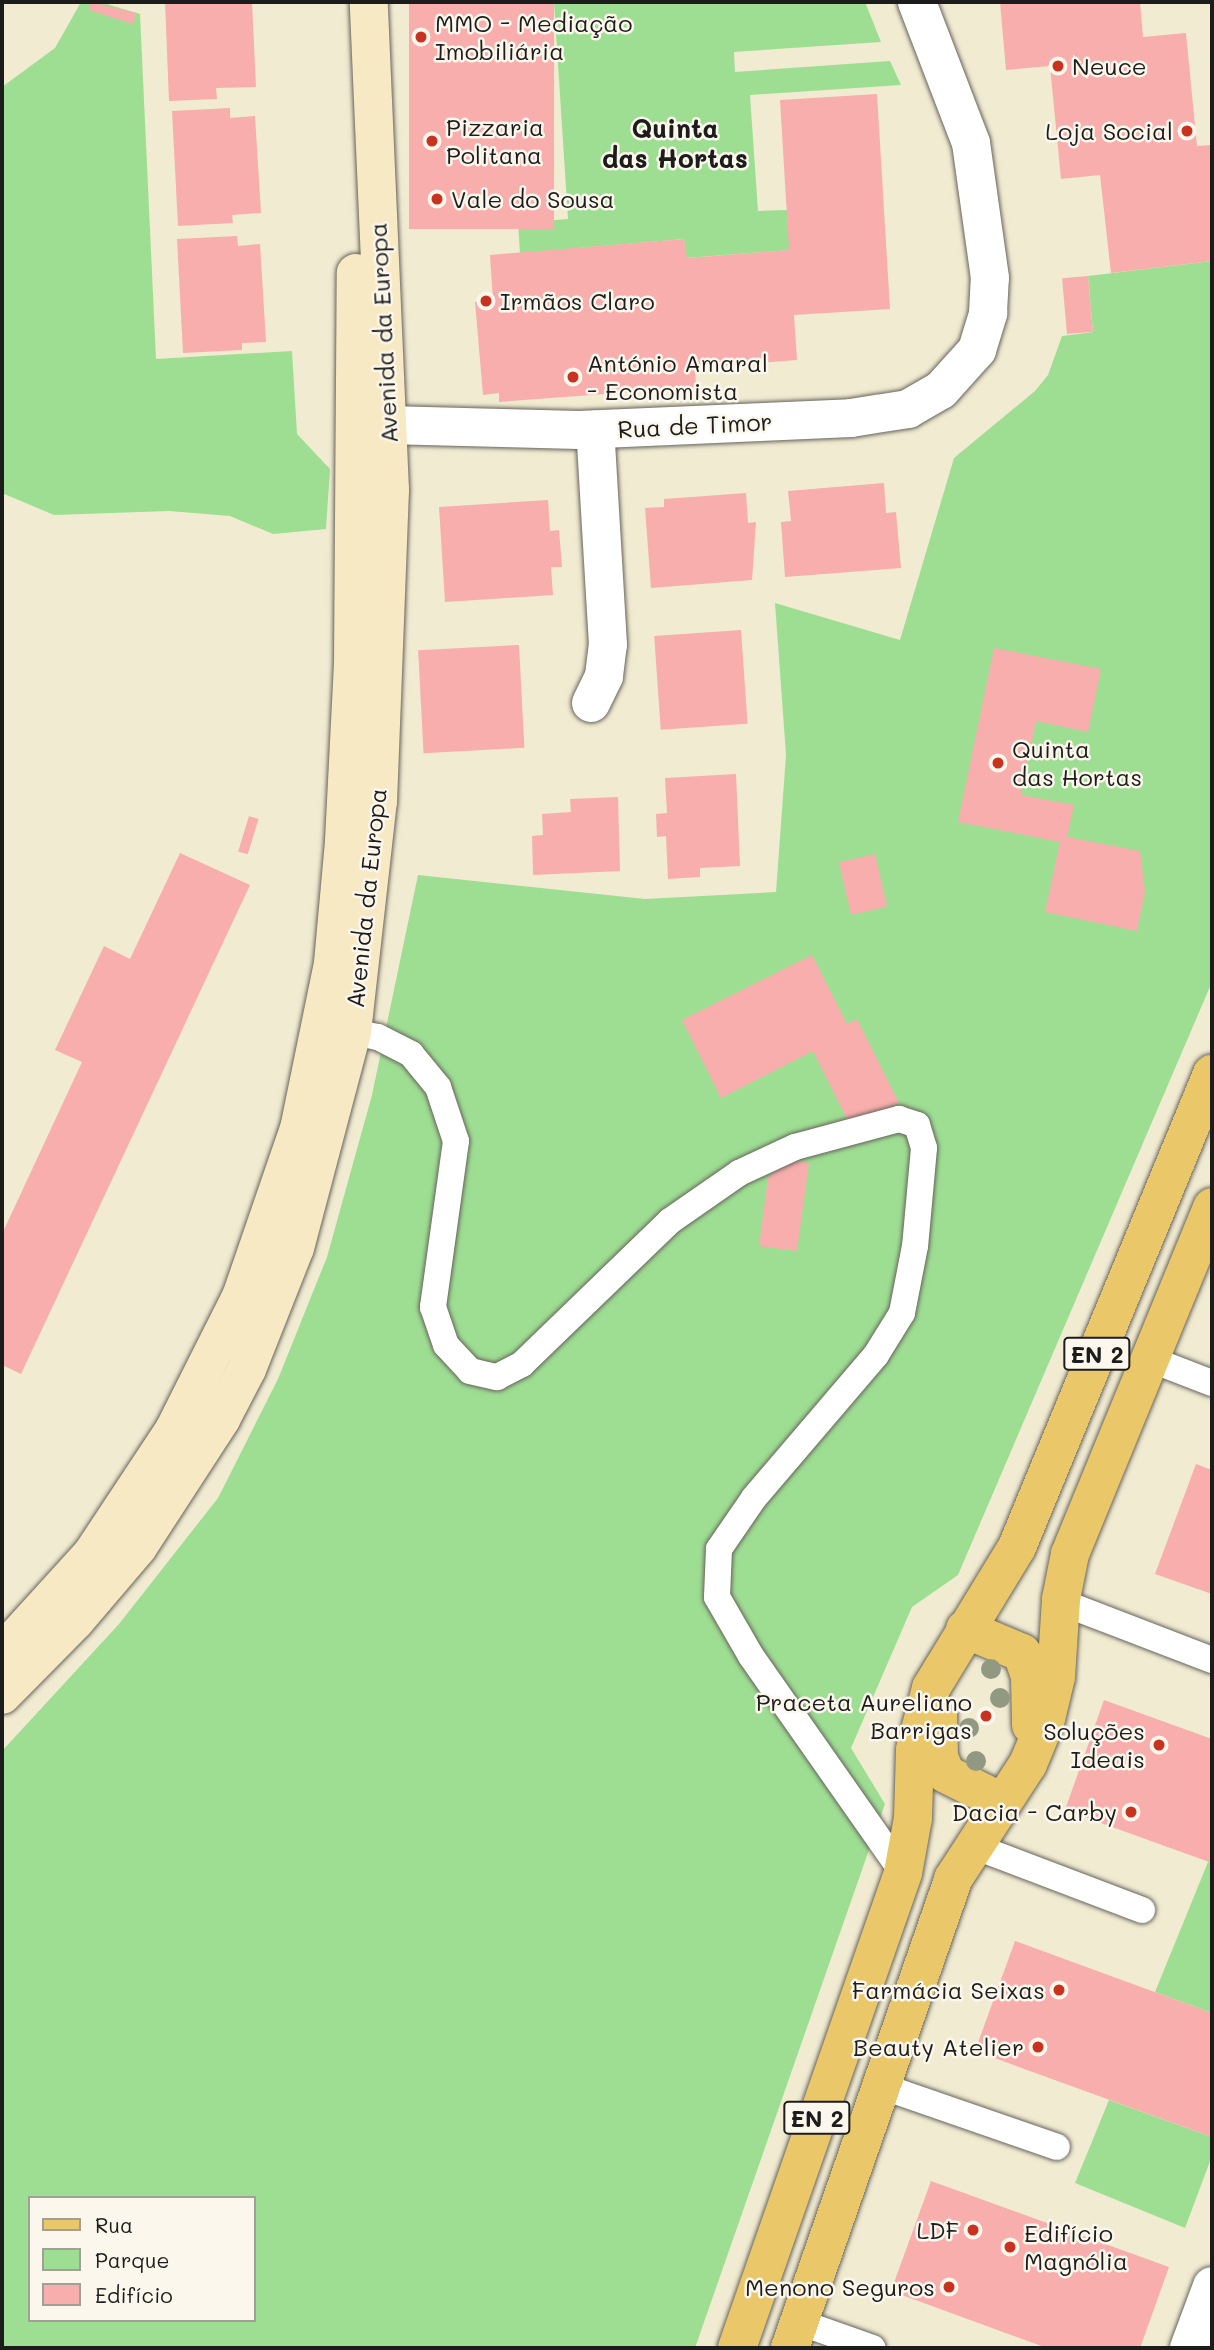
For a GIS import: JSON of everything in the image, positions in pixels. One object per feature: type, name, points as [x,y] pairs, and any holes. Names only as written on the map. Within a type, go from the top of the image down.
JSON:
[{"type":"main road","name":"Avenida da Europa","points":[[2,1653],[92,1554],[174,1430],[241,1297],[299,1129],[312,1073],[333,962],[353,665],[356,278],[344,2]]},
{"type":"main road","name":"Avenida da Europa","points":[[2,1695],[75,1621],[138,1547],[221,1419],[247,1369],[295,1248],[352,1032],[384,705],[387,425],[369,2]]},
{"type":"main road","name":"EN 2","points":[[737,2348],[903,1872],[913,1818],[917,1742],[937,1673],[1017,1547],[1212,1074]]},
{"type":"main road","name":"EN 2","points":[[795,2335],[943,1904],[971,1845],[1003,1802],[1032,1755],[1054,1692],[1061,1602],[1076,1538],[1212,1207]]},
{"type":"main road","points":[[965,1629],[1012,1646],[1025,1658],[1032,1755]]},
{"type":"main road","points":[[937,1673],[942,1769],[955,1782],[1003,1802]]},
{"type":"street","name":"Rua de Timor","points":[[387,425],[595,429],[890,414],[925,401],[941,390],[977,350],[990,294],[980,184],[965,123],[917,2]]},
{"type":"street","points":[[591,703],[604,676],[608,645],[595,429]]},
{"type":"street","points":[[1189,2348],[1212,2286]]},
{"type":"lane","points":[[352,1032],[378,1037],[411,1054],[438,1087],[456,1141],[433,1307],[446,1345],[470,1371],[497,1377],[522,1364],[670,1221],[739,1173],[794,1147],[899,1119],[917,1125],[924,1148],[915,1247],[902,1313],[876,1354],[754,1498],[719,1549],[717,1597],[751,1656],[903,1872]]},
{"type":"lane","points":[[1150,1359],[1212,1383]]},
{"type":"lane","points":[[1061,1602],[1212,1660]]},
{"type":"lane","points":[[971,1845],[1142,1910]]},
{"type":"lane","points":[[881,2086],[1057,2147]]},
{"type":"lane","points":[[795,2335],[873,2348]]},
{"type":"green space","points":[[81,2],[100,2],[140,14],[156,359],[292,351],[297,434],[330,469],[326,529],[273,534],[230,516],[169,511],[54,515],[2,493],[2,87],[55,48]]},
{"type":"green space","points":[[554,2],[865,2],[881,42],[734,52],[735,72],[890,61],[901,85],[750,95],[758,211],[787,210],[790,250],[686,258],[684,239],[520,253],[518,223],[568,219]]},
{"type":"green space","points":[[1212,261],[1212,982],[958,1575],[912,1607],[851,1748],[885,1804],[695,2348],[2,2348],[2,1751],[119,1624],[218,1498],[278,1379],[327,1257],[372,1095],[418,875],[645,899],[776,892],[786,755],[775,603],[900,640],[954,458],[1035,391],[1048,375],[1062,336],[1093,332],[1088,276]]},
{"type":"green space","points":[[1208,1862],[1212,1863],[1212,2013],[1155,1992]]},
{"type":"green space","points":[[1109,2100],[1212,2137],[1212,2156],[1185,2228],[1075,2183]]},
{"type":"building","points":[[91,2],[136,13],[133,24],[89,10]]},
{"type":"building","points":[[165,2],[252,2],[256,87],[216,88],[217,99],[169,101]]},
{"type":"building","points":[[409,2],[554,2],[554,229],[409,229]]},
{"type":"building","points":[[1000,2],[1140,2],[1143,37],[1186,33],[1197,146],[1212,145],[1212,261],[1111,273],[1100,175],[1061,179],[1050,66],[1006,70]]},
{"type":"building","points":[[877,94],[890,309],[794,315],[797,360],[695,368],[696,387],[499,402],[499,393],[483,395],[475,302],[493,301],[490,255],[684,239],[687,258],[789,250],[780,100]]},
{"type":"building","points":[[230,108],[230,118],[255,116],[261,213],[232,215],[233,223],[178,226],[172,111]]},
{"type":"building","points":[[237,236],[238,246],[260,244],[266,342],[242,343],[242,350],[183,353],[177,239]]},
{"type":"building","points":[[1088,276],[1093,332],[1067,334],[1062,278]]},
{"type":"building","points":[[884,483],[886,513],[896,512],[901,568],[785,577],[781,522],[791,521],[788,491]]},
{"type":"building","points":[[746,493],[748,523],[756,522],[752,580],[651,588],[645,508],[664,507],[664,499]]},
{"type":"building","points":[[548,500],[550,531],[559,530],[562,567],[551,567],[553,595],[445,602],[439,507]]},
{"type":"building","points":[[741,630],[748,724],[661,730],[654,636]]},
{"type":"building","points":[[519,645],[524,748],[424,753],[418,650]]},
{"type":"building","name":"Quinta das Hortas","points":[[994,648],[1101,669],[1088,732],[1036,721],[1021,795],[1074,805],[1067,837],[1140,851],[1145,892],[1137,931],[1045,912],[1060,842],[958,822]]},
{"type":"building","points":[[736,774],[740,866],[700,868],[700,877],[668,879],[666,836],[657,837],[656,814],[667,813],[665,778]]},
{"type":"building","points":[[618,797],[620,871],[533,875],[532,836],[543,835],[542,814],[571,812],[570,799]]},
{"type":"building","points":[[249,816],[259,819],[248,854],[238,851]]},
{"type":"building","points":[[180,853],[250,885],[21,1374],[2,1365],[2,1234],[82,1062],[55,1050],[104,946],[130,959]]},
{"type":"building","points":[[875,854],[887,907],[851,915],[839,862]]},
{"type":"building","points":[[812,955],[847,1024],[857,1019],[899,1103],[851,1127],[813,1051],[721,1098],[682,1020]]},
{"type":"building","points":[[784,1160],[809,1163],[797,1251],[759,1246],[768,1178]]},
{"type":"building","points":[[1196,1464],[1212,1470],[1212,1594],[1155,1574]]},
{"type":"building","points":[[1104,1700],[1212,1739],[1212,1863],[1065,1810]]},
{"type":"building","points":[[1015,1941],[1212,2013],[1212,2137],[975,2051]]},
{"type":"building","name":"Edifício Magnólia","points":[[931,2181],[1169,2267],[1140,2348],[1047,2348],[891,2291]]},
{"type":"place","name":"MMO - Mediação Imobiliária","points":[[421,37]]},
{"type":"place","name":"Neuce","points":[[1058,66]]},
{"type":"place","name":"Loja Social","points":[[1187,131]]},
{"type":"place","name":"Pizzaria Politana","points":[[432,141]]},
{"type":"place","name":"Vale do Sousa","points":[[437,199]]},
{"type":"place","name":"Irmãos Claro","points":[[486,301]]},
{"type":"place","name":"António Amaral - Economista","points":[[573,377]]},
{"type":"place","name":"Quinta das Hortas","points":[[998,763]]},
{"type":"place","name":"Praceta Aureliano Barrigas","points":[[986,1716]]},
{"type":"place","name":"Soluções Ideais","points":[[1159,1745]]},
{"type":"place","name":"Dacia - Carby","points":[[1131,1812]]},
{"type":"place","name":"Farmácia Seixas","points":[[1059,1990]]},
{"type":"place","name":"Beauty Atelier","points":[[1038,2047]]},
{"type":"place","name":"LDF","points":[[973,2230]]},
{"type":"place","name":"Edifício Magnólia","points":[[1010,2247]]},
{"type":"place","name":"Menono Seguros","points":[[949,2287]]},
{"type":"district","name":"Quinta das Hortas","points":[[675,144]]}]
